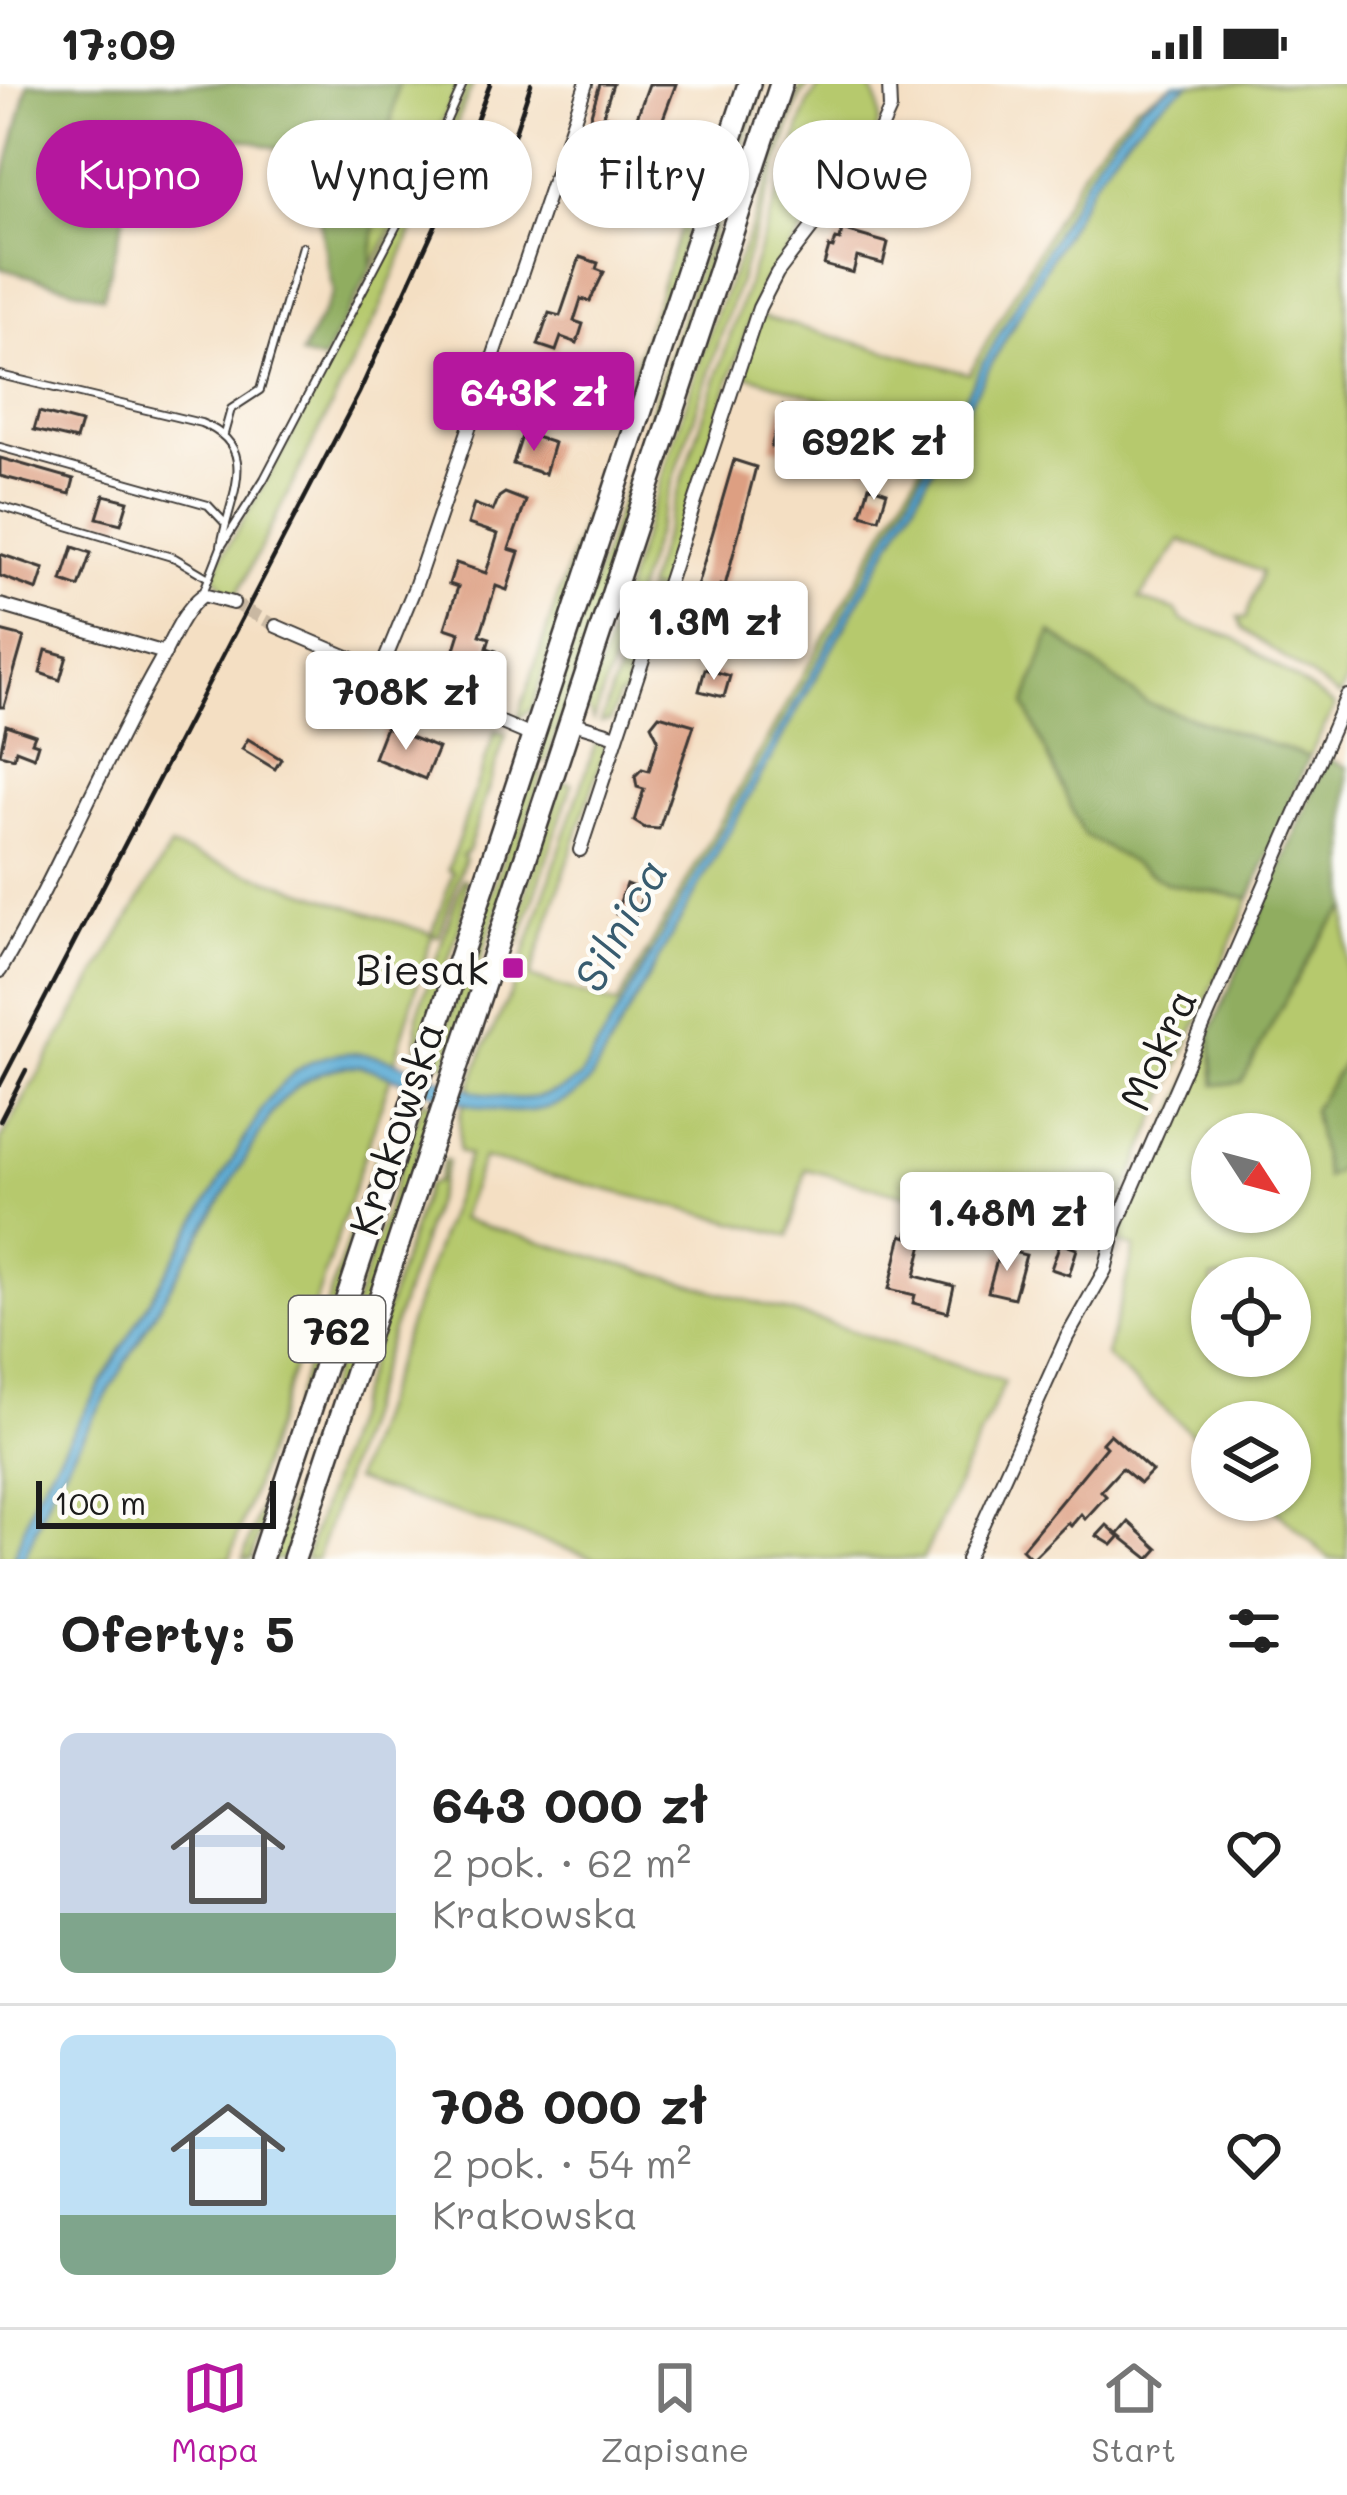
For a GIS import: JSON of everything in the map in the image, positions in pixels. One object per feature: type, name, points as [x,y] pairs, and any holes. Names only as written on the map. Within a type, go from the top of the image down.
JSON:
[{"type":"main road","name":"Krakowska","points":[[261,1559],[749,84]]},
{"type":"main road","name":"Krakowska","points":[[294,1559],[781,84]]},
{"type":"street","points":[[380,672],[415,587],[586,84]]},
{"type":"street","points":[[580,850],[759,308],[777,273],[872,149],[890,109],[889,84]]},
{"type":"street","points":[[0,971],[47,890],[98,774],[194,602],[203,595],[233,603]]},
{"type":"street","points":[[0,604],[165,653]]},
{"type":"street","points":[[276,626],[532,736]]},
{"type":"street","name":"Mokra","points":[[967,1559],[1067,1337],[1105,1270],[1116,1226],[1347,696]]},
{"type":"street","points":[[570,722],[617,736]]},
{"type":"lane","points":[[203,595],[221,548],[302,409],[417,187],[463,84]]},
{"type":"lane","points":[[224,434],[231,410],[260,390],[302,246]]},
{"type":"lane","points":[[0,374],[201,423],[224,434],[232,441],[239,464],[221,548]]},
{"type":"lane","points":[[0,447],[208,505],[225,523]]},
{"type":"lane","points":[[0,506],[175,558],[207,577]]},
{"type":"green space","points":[[28,84],[398,84],[392,120],[267,120],[267,146],[243,139],[243,120],[151,116],[150,120],[36,120],[36,228],[121,228],[103,297],[0,268],[0,194]]},
{"type":"green space","points":[[398,84],[459,84],[443,120],[392,120]]},
{"type":"green space","points":[[466,84],[473,84],[458,120],[451,120]]},
{"type":"green space","points":[[764,84],[749,129],[747,120],[759,85]]},
{"type":"green space","points":[[801,84],[810,84],[792,120],[789,120]]},
{"type":"green space","points":[[821,84],[868,87],[876,98],[878,120],[802,120]]},
{"type":"green space","points":[[1174,84],[1347,84],[1347,680],[1340,697],[1243,629],[1238,617],[1246,618],[1262,572],[1181,540],[1139,599],[1175,610],[1183,621],[1235,638],[1335,706],[1309,757],[1147,703],[1052,633],[1168,884],[1250,898],[1102,1247],[806,1169],[789,1236],[483,1158],[460,1219],[828,1323],[1005,1382],[923,1559],[597,1559],[354,1480],[469,1155],[459,1151],[460,1115],[484,1048],[512,991],[597,739],[604,752],[530,977],[617,1005],[938,436],[741,373],[760,316],[969,374],[1091,156],[1135,106]]},
{"type":"green space","points":[[773,165],[773,179],[594,720],[586,707],[715,316]]},
{"type":"green space","points":[[773,208],[773,228],[805,228],[762,284],[659,592],[646,588]]},
{"type":"green space","points":[[321,228],[374,228],[371,268],[323,361],[301,355],[333,293]]},
{"type":"green space","points":[[374,228],[392,228],[371,268]]},
{"type":"green space","points":[[397,228],[413,228],[380,309],[233,603],[215,575]]},
{"type":"green space","points":[[681,228],[686,228],[532,708],[517,720]]},
{"type":"green space","points":[[712,228],[716,228],[696,308],[546,763],[535,760]]},
{"type":"green space","points":[[645,592],[658,596],[625,694],[618,697],[610,721],[601,722]]},
{"type":"green space","points":[[1051,632],[1147,703],[1309,757],[1250,898],[1168,884],[1083,834],[1025,705]]},
{"type":"green space","points":[[495,731],[506,734],[439,936],[432,935],[388,1085],[230,1559],[0,1559],[0,1141],[170,847],[432,934],[453,872],[448,870]]},
{"type":"green space","points":[[1327,758],[1347,767],[1347,909],[1306,963],[1242,1082],[1215,1085],[1211,1032]]},
{"type":"green space","points":[[532,771],[542,774],[446,1065],[436,1061]]},
{"type":"green space","points":[[562,781],[572,784],[515,944],[518,918]]},
{"type":"green space","points":[[463,879],[467,880],[459,928],[417,1053],[417,1016]]},
{"type":"green space","points":[[1347,909],[1347,1057],[1313,1110],[1326,1177],[1347,1164],[1347,1559],[1330,1559],[1288,1521],[1311,1521],[1311,1401],[1191,1401],[1191,1433],[1106,1356],[1135,1247],[1115,1242],[1211,1032],[1215,1085],[1241,1082],[1321,940]]},
{"type":"green space","points":[[1347,1057],[1347,1164],[1326,1178],[1313,1110]]},
{"type":"green space","points":[[423,1100],[433,1105],[284,1559],[271,1559]]},
{"type":"green space","points":[[381,1140],[386,1149],[251,1559],[243,1559]]},
{"type":"green space","points":[[444,1160],[448,1161],[317,1559],[305,1559],[427,1185],[437,1182]]},
{"type":"water","points":[[1175,84],[1190,84],[1136,127],[1094,181],[589,1083],[564,1102],[507,1111],[446,1097],[361,1066],[322,1073],[290,1093],[272,1113],[52,1489],[24,1559],[13,1559],[35,1496],[264,1106],[301,1068],[339,1054],[378,1057],[499,1097],[539,1097],[580,1078],[1097,158],[1141,106]]},
{"type":"building","points":[[600,84],[613,84],[603,115],[620,120],[589,120]]},
{"type":"building","points":[[649,84],[676,84],[662,120],[636,120]]},
{"type":"building","points":[[842,230],[888,243],[883,264],[857,257],[853,273],[824,265],[829,247],[840,240]]},
{"type":"building","points":[[580,257],[598,263],[596,269],[604,272],[590,301],[581,299],[574,321],[583,324],[577,343],[561,337],[556,351],[538,345],[549,313],[560,316]]},
{"type":"building","points":[[527,369],[549,377],[540,412],[536,411],[529,431],[506,424]]},
{"type":"building","points":[[783,406],[807,413],[803,428],[870,449],[865,468],[800,447],[798,454],[771,447]]},
{"type":"building","points":[[39,412],[81,423],[76,440],[34,430]]},
{"type":"building","points":[[523,433],[554,443],[545,474],[513,464]]},
{"type":"building","points":[[0,458],[74,479],[70,494],[0,476]]},
{"type":"building","points":[[734,460],[756,467],[725,586],[720,585],[717,593],[697,586]]},
{"type":"building","points":[[869,486],[887,492],[879,519],[861,514]]},
{"type":"building","points":[[505,493],[526,501],[509,549],[519,552],[507,590],[496,586],[480,635],[490,638],[487,648],[496,651],[491,665],[454,652],[460,633],[445,628],[458,587],[449,584],[456,563],[486,573],[498,534],[468,524],[474,504],[493,511]]},
{"type":"building","points":[[104,495],[128,501],[121,524],[97,518]]},
{"type":"building","points":[[73,547],[91,553],[79,587],[62,581]]},
{"type":"building","points":[[0,554],[44,569],[37,590],[0,576]]},
{"type":"building","points":[[0,631],[24,637],[4,707],[0,707]]},
{"type":"building","points":[[46,650],[67,656],[60,680],[40,673]]},
{"type":"building","points":[[705,669],[730,676],[724,697],[699,691]]},
{"type":"building","points":[[659,715],[694,725],[659,829],[634,821],[644,789],[637,787],[635,776],[642,769],[649,771],[658,739],[651,725]]},
{"type":"building","points":[[6,725],[35,735],[34,757],[16,750],[14,758],[0,754]]},
{"type":"building","points":[[386,727],[438,748],[425,779],[374,758]]},
{"type":"building","points":[[248,739],[281,759],[275,769],[242,749]]},
{"type":"building","points":[[626,884],[644,891],[634,920],[616,914]]},
{"type":"building","points":[[910,1228],[926,1232],[915,1276],[954,1286],[948,1312],[913,1303],[915,1295],[889,1289],[902,1235],[907,1237]]},
{"type":"building","points":[[1060,1243],[1077,1249],[1069,1275],[1051,1269]]},
{"type":"building","points":[[1000,1249],[1026,1255],[1014,1298],[988,1292]]},
{"type":"building","points":[[1110,1434],[1152,1471],[1140,1483],[1122,1468],[1085,1519],[1081,1514],[1071,1526],[1068,1523],[1032,1559],[1022,1549],[1106,1447],[1102,1443]]},
{"type":"building","points":[[1129,1522],[1158,1549],[1149,1559],[1120,1536],[1112,1545],[1097,1536],[1107,1525],[1118,1535]]},
{"type":"tunnel","points":[[233,603],[276,626]]},
{"type":"railway","points":[[0,1085],[359,393],[445,204],[490,84]]},
{"type":"railway","points":[[519,120],[531,84]]},
{"type":"railway","points":[[0,1121],[26,1070]]},
{"type":"place","name":"Biesak","points":[[513,968]]},
{"type":"water label","name":"Silnica","points":[[619,924]]}]
